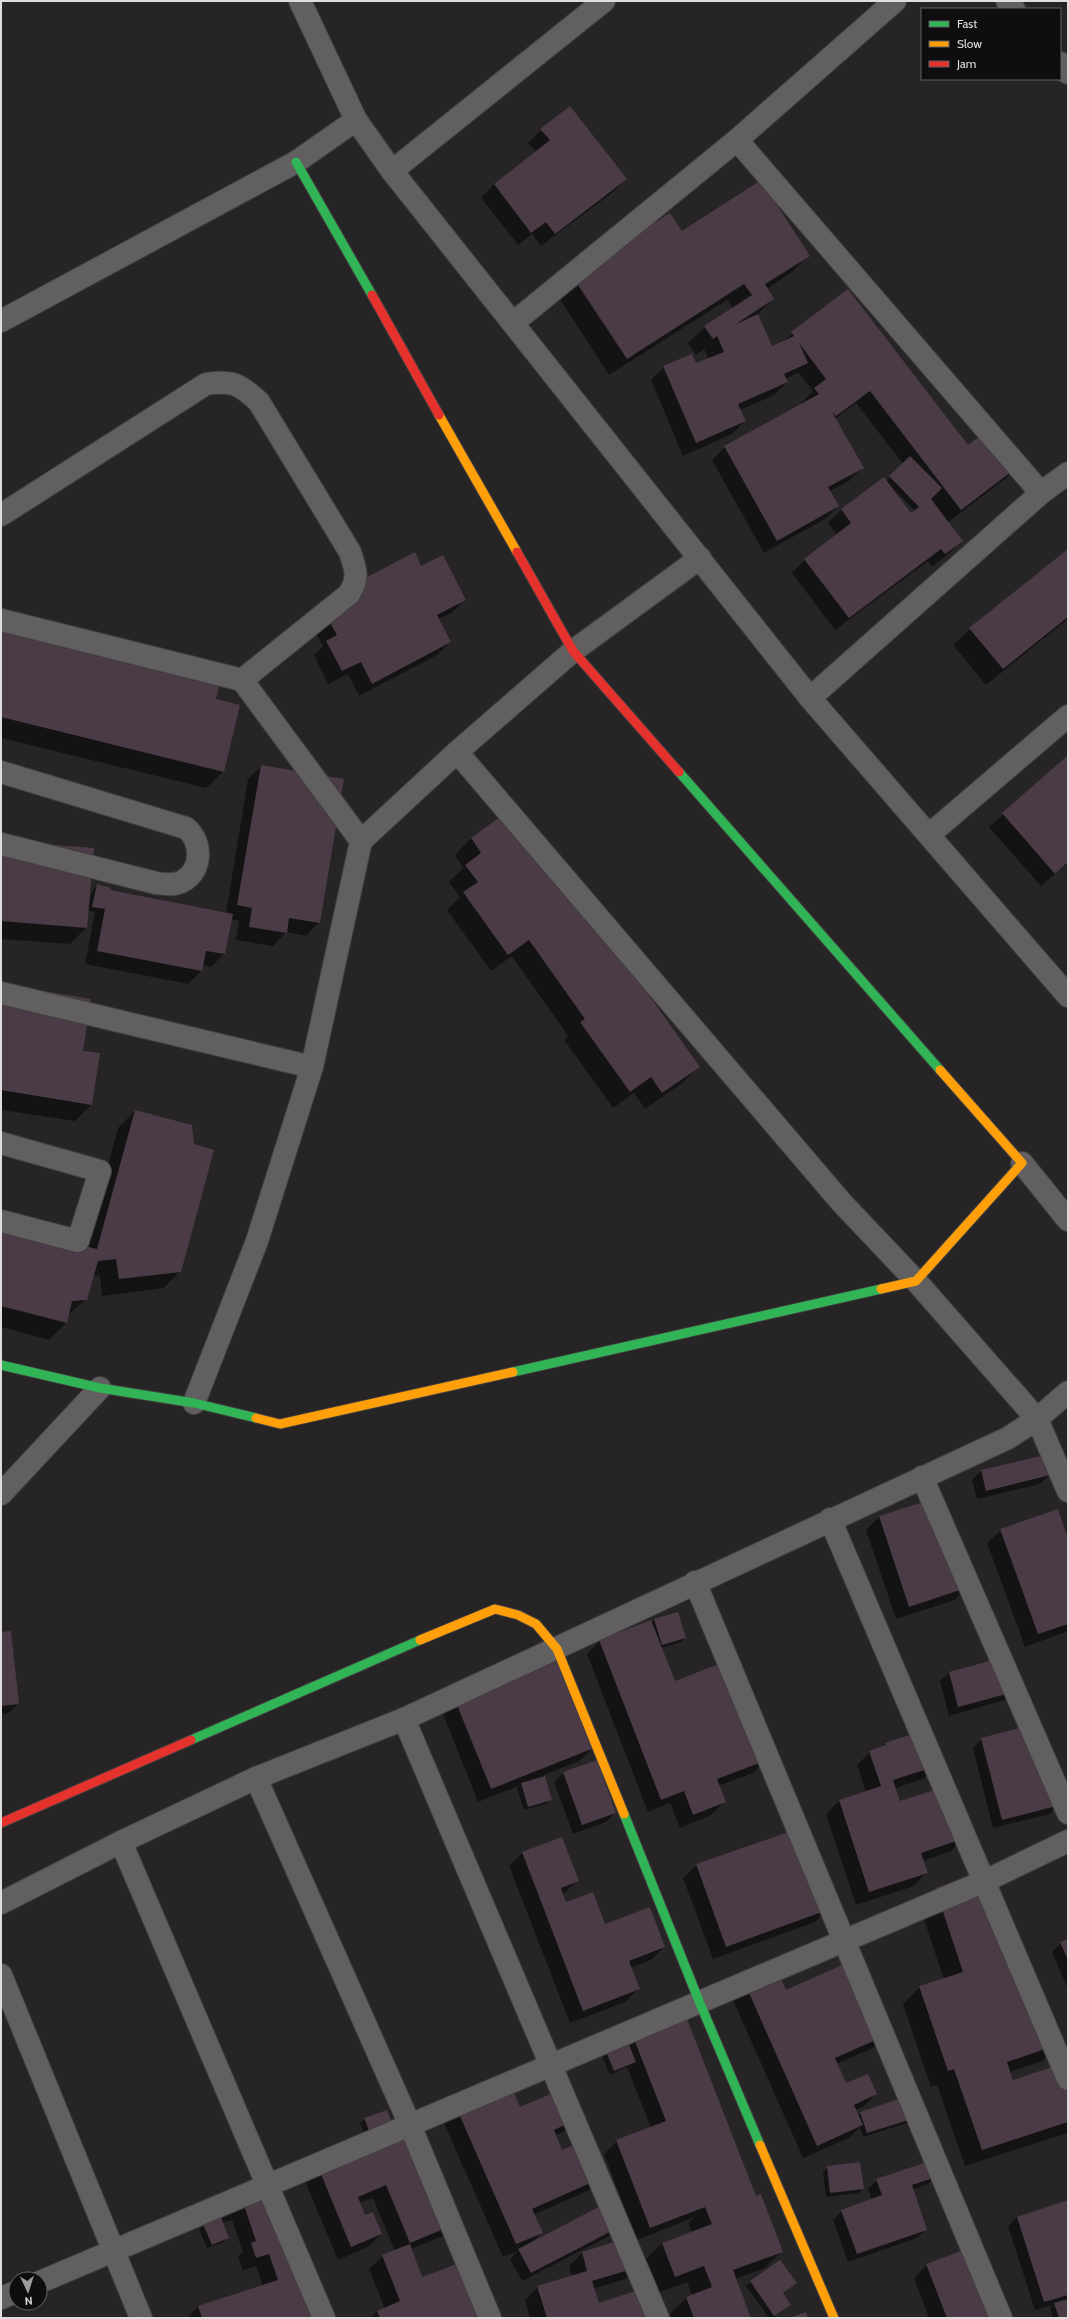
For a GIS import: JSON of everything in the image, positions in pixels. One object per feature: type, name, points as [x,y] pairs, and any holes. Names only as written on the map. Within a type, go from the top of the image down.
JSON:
[{"type":"street","points":[[300,1],[356,120],[392,171],[810,698],[930,834],[1068,996]]},
{"type":"street","points":[[392,171],[604,1]]},
{"type":"street","points":[[513,323],[737,140],[895,1]]},
{"type":"street","points":[[1061,64],[1068,73]]},
{"type":"street","points":[[1,321],[296,162],[356,120]]},
{"type":"street","points":[[737,140],[1041,493]]},
{"type":"street","points":[[296,162],[573,652],[1022,1163],[1068,1220]]},
{"type":"street","points":[[1,515],[206,384],[223,381],[242,386],[259,402],[350,552],[356,569],[356,583],[349,594],[242,680]]},
{"type":"street","points":[[810,698],[1041,493],[1068,473]]},
{"type":"street","points":[[194,1403],[257,1241],[312,1067],[361,841],[458,752],[573,652],[700,558]]},
{"type":"street","points":[[1,620],[242,680],[361,841]]},
{"type":"street","points":[[930,834],[1068,716]]},
{"type":"street","points":[[458,752],[842,1203],[916,1281],[1037,1419],[1068,1491]]},
{"type":"street","points":[[1,772],[186,828],[194,834],[199,857],[194,869],[184,881],[172,884],[156,883],[1,844]]},
{"type":"street","points":[[1,993],[312,1067]]},
{"type":"street","points":[[1,1143],[100,1171],[78,1241],[1,1221]]},
{"type":"street","points":[[1,1364],[100,1388],[194,1403],[280,1424],[916,1281],[1022,1163]]},
{"type":"street","points":[[1,1494],[100,1388]]},
{"type":"street","points":[[1,1903],[121,1842],[256,1778],[404,1718],[557,1649],[695,1582],[1008,1438],[1037,1419],[1068,1392]]},
{"type":"street","points":[[922,1477],[1068,1814]]},
{"type":"street","points":[[830,1519],[1068,2078]]},
{"type":"street","points":[[695,1582],[842,1941],[1001,2318]]},
{"type":"street","points":[[1,1823],[463,1621],[495,1609],[518,1615],[536,1624],[557,1649],[699,2002],[834,2318]]},
{"type":"street","points":[[404,1718],[658,2318]]},
{"type":"street","points":[[256,1778],[410,2124],[490,2318]]},
{"type":"street","points":[[48,2279],[114,2252],[266,2185],[842,1941],[984,1880],[1068,1841]]},
{"type":"street","points":[[121,1842],[324,2318]]},
{"type":"street","points":[[1,1975],[141,2318]]},
{"type":"building","points":[[570,106],[627,179],[555,234],[546,222],[531,233],[494,184],[550,140],[540,129]]},
{"type":"building","points":[[761,180],[810,256],[765,284],[774,299],[736,324],[758,314],[772,346],[794,336],[791,332],[848,289],[968,445],[990,429],[1019,466],[961,510],[870,391],[836,416],[832,412],[864,468],[828,487],[839,506],[777,541],[724,446],[819,394],[814,388],[826,379],[799,343],[808,363],[784,374],[788,382],[738,404],[746,421],[696,443],[663,366],[692,354],[696,363],[724,352],[717,336],[713,339],[704,326],[752,295],[744,284],[627,359],[572,276],[670,213],[682,231]]},
{"type":"building","points":[[910,456],[942,488],[931,499],[963,541],[945,554],[941,549],[849,618],[804,559],[851,523],[841,509],[884,477],[911,513],[919,507],[889,476]]},
{"type":"building","points":[[1068,549],[1068,617],[1003,669],[969,628]]},
{"type":"building","points":[[415,552],[421,566],[443,555],[466,600],[437,615],[451,642],[372,684],[361,662],[342,671],[326,641],[337,635],[319,602]]},
{"type":"building","points":[[1,614],[223,669],[216,699],[240,705],[224,772],[1,717]]},
{"type":"building","points":[[1068,755],[1068,862],[1055,874],[1002,813]]},
{"type":"building","points":[[261,765],[344,779],[320,923],[289,918],[287,933],[249,927],[252,908],[237,905]]},
{"type":"building","points":[[515,806],[700,1067],[662,1093],[651,1077],[630,1092],[580,1022],[585,1019],[529,940],[508,955],[463,892],[478,882],[465,865],[481,853],[471,838]]},
{"type":"building","points":[[1,841],[94,848],[87,928],[1,921]]},
{"type":"building","points":[[97,884],[111,888],[110,890],[233,914],[225,954],[206,951],[202,971],[97,951],[105,909],[92,907]]},
{"type":"building","points":[[1,984],[91,999],[83,1051],[100,1053],[92,1105],[1,1090]]},
{"type":"building","points":[[135,1110],[192,1125],[194,1144],[214,1150],[181,1272],[119,1279],[116,1259],[98,1261],[87,1300],[72,1301],[67,1323],[1,1306],[1,1226],[97,1249]]},
{"type":"building","points":[[1045,1455],[1050,1475],[986,1491],[981,1470]]},
{"type":"building","points":[[939,1497],[969,1587],[909,1607],[879,1516]]},
{"type":"building","points":[[1058,1509],[1068,1539],[1068,1624],[1038,1634],[1000,1529]]},
{"type":"building","points":[[678,1612],[686,1638],[662,1645],[654,1619]]},
{"type":"building","points":[[651,1620],[675,1681],[724,1662],[767,1760],[717,1779],[726,1802],[693,1815],[684,1791],[661,1800],[599,1640]]},
{"type":"building","points":[[11,1631],[19,1704],[1,1706],[1,1632]]},
{"type":"building","points":[[1008,1656],[1018,1691],[958,1707],[949,1672]]},
{"type":"building","points":[[558,1658],[594,1748],[491,1789],[455,1700]]},
{"type":"building","points":[[1039,1723],[1060,1805],[1002,1820],[981,1738]]},
{"type":"building","points":[[925,1730],[937,1766],[893,1780],[900,1801],[947,1786],[965,1838],[921,1853],[928,1873],[869,1892],[839,1800],[881,1786],[869,1751],[886,1745],[885,1743]]},
{"type":"building","points":[[597,1760],[616,1813],[582,1825],[563,1772]]},
{"type":"building","points":[[545,1776],[552,1800],[528,1807],[521,1783]]},
{"type":"building","points":[[800,1828],[830,1909],[726,1947],[696,1864]]},
{"type":"building","points":[[562,1837],[579,1881],[561,1888],[566,1902],[593,1892],[605,1924],[650,1907],[665,1947],[629,1961],[640,1989],[583,2011],[522,1852]]},
{"type":"building","points":[[993,1868],[1030,1978],[1060,2044],[1007,2062],[1013,2080],[1067,2062],[1068,2122],[982,2150],[954,2069],[948,2071],[919,1986],[963,1972],[935,1888]]},
{"type":"building","points":[[1068,1939],[1068,1960],[1060,1942]]},
{"type":"building","points":[[853,1960],[887,2035],[835,2058],[846,2083],[868,2074],[877,2094],[854,2105],[863,2125],[817,2146],[745,1984],[777,1970],[786,1990]]},
{"type":"building","points":[[687,2019],[756,2196],[761,2194],[783,2252],[733,2270],[751,2318],[694,2318],[686,2297],[712,2287],[704,2266],[675,2277],[662,2243],[712,2224],[705,2207],[650,2228],[616,2140],[666,2121],[634,2039]]},
{"type":"building","points":[[625,2035],[636,2062],[614,2071],[603,2044]]},
{"type":"building","points":[[510,2083],[520,2107],[563,2089],[577,2119],[554,2130],[562,2150],[592,2137],[608,2175],[532,2209],[543,2233],[516,2244],[456,2107]]},
{"type":"building","points":[[911,2095],[918,2117],[867,2133],[860,2112]]},
{"type":"building","points":[[387,2110],[392,2123],[369,2131],[364,2118]]},
{"type":"building","points":[[418,2120],[460,2222],[410,2243],[386,2185],[358,2197],[365,2215],[373,2212],[382,2234],[351,2247],[316,2162]]},
{"type":"building","points":[[933,2160],[939,2176],[912,2185],[927,2230],[857,2254],[841,2210],[882,2195],[876,2179]]},
{"type":"building","points":[[860,2162],[864,2189],[830,2193],[827,2166]]},
{"type":"building","points":[[264,2186],[324,2318],[202,2318],[198,2306],[278,2280],[269,2254],[256,2258],[251,2243],[256,2241],[245,2208],[222,2216]]},
{"type":"building","points":[[614,2199],[627,2223],[531,2273],[518,2249]]},
{"type":"building","points":[[1068,2200],[1068,2295],[1044,2302],[1017,2217]]},
{"type":"building","points":[[221,2217],[229,2238],[212,2245],[203,2224]]},
{"type":"building","points":[[633,2236],[642,2266],[592,2281],[599,2303],[654,2285],[664,2318],[547,2318],[537,2286],[587,2271],[582,2252]]},
{"type":"building","points":[[410,2244],[422,2277],[473,2258],[496,2318],[380,2318],[377,2311],[400,2301],[382,2255]]},
{"type":"building","points":[[977,2245],[1005,2318],[947,2318],[926,2264]]},
{"type":"building","points":[[780,2260],[797,2283],[783,2293],[791,2305],[774,2316],[750,2281]]},
{"type":"building","points":[[1068,2299],[1068,2318],[1059,2318],[1054,2303]]},
{"type":"building","points":[[806,2312],[808,2318],[789,2318]]},
{"type":"traffic: fast","points":[[296,162],[372,295]]},
{"type":"traffic: fast","points":[[679,772],[940,1070]]},
{"type":"traffic: fast","points":[[513,1372],[881,1289]]},
{"type":"traffic: fast","points":[[1,1365],[100,1388],[194,1403],[256,1418]]},
{"type":"traffic: fast","points":[[191,1740],[420,1640]]},
{"type":"traffic: fast","points":[[624,1814],[699,2001],[760,2145]]},
{"type":"traffic: slow","points":[[439,415],[517,552]]},
{"type":"traffic: slow","points":[[881,1289],[916,1281],[1022,1163],[940,1070]]},
{"type":"traffic: slow","points":[[256,1418],[280,1424],[513,1372]]},
{"type":"traffic: slow","points":[[420,1640],[495,1609],[518,1615],[536,1624],[557,1649],[624,1814]]},
{"type":"traffic: slow","points":[[760,2145],[834,2318]]},
{"type":"traffic: jam","points":[[372,295],[439,415]]},
{"type":"traffic: jam","points":[[517,552],[573,651],[679,772]]},
{"type":"traffic: jam","points":[[1,1823],[191,1740]]}]
